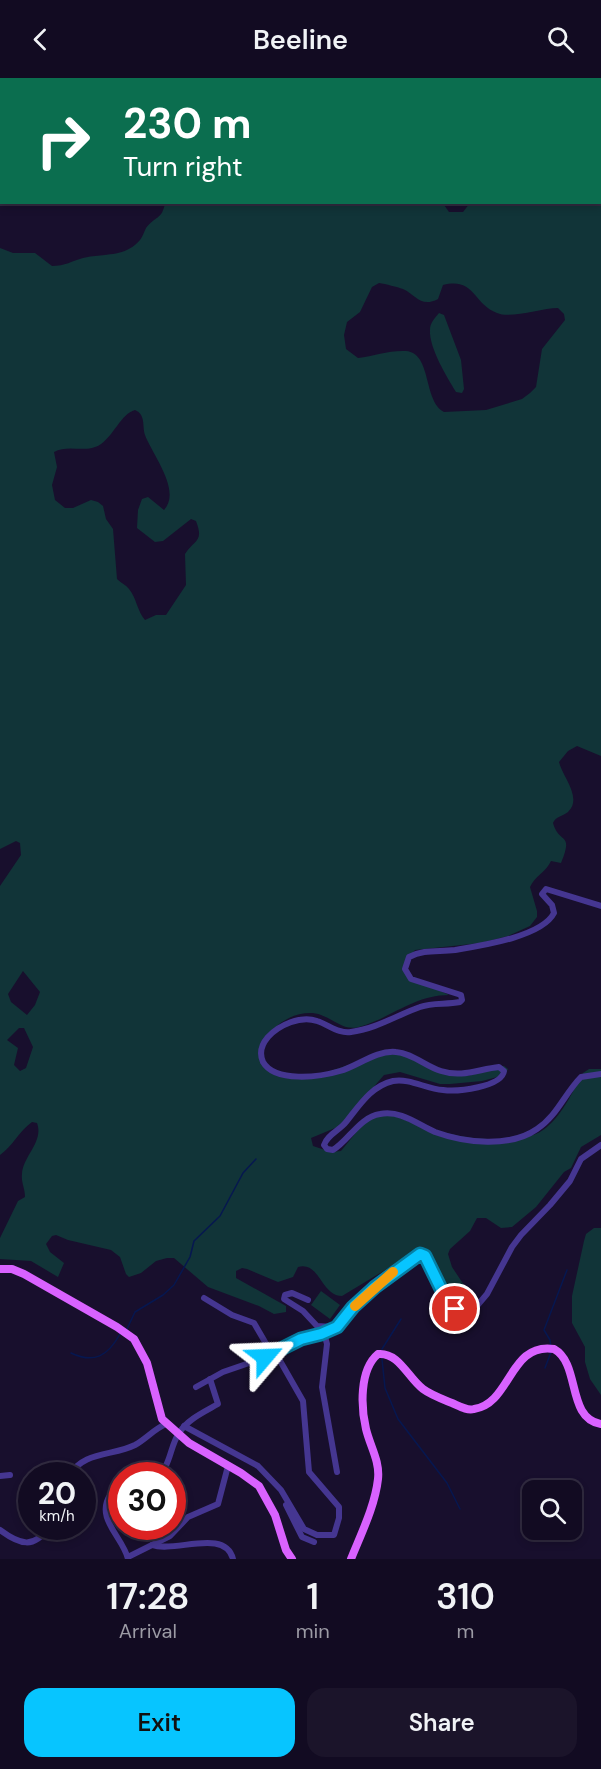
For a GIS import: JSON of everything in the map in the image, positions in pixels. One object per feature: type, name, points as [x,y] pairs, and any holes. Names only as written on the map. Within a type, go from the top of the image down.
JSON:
[{"type":"main road","points":[[0,1269],[12,1269],[24,1274],[134,1339],[147,1363],[158,1411],[166,1424],[178,1434],[255,1482],[263,1491],[275,1515],[286,1550],[292,1559]]},
{"type":"main road","points":[[351,1559],[378,1480],[376,1460],[365,1423],[363,1390],[371,1362],[378,1354],[385,1353],[395,1358],[421,1388],[429,1393],[470,1410],[492,1400],[525,1357],[535,1351],[554,1349],[565,1360],[584,1415],[593,1422],[601,1424]]},
{"type":"street","points":[[601,906],[546,889],[542,894],[552,905],[554,913],[548,922],[539,927],[495,943],[452,950],[420,952],[409,957],[405,969],[411,979],[461,995],[460,1002],[420,1006],[370,1028],[350,1032],[334,1030],[312,1020],[295,1021],[272,1033],[262,1047],[261,1057],[269,1069],[292,1077],[341,1071],[381,1053],[396,1052],[411,1056],[442,1072],[470,1073],[499,1067],[504,1071],[504,1076],[497,1082],[455,1090],[442,1090],[399,1081],[381,1085],[366,1097],[342,1126],[325,1141],[324,1145],[327,1149],[333,1150],[342,1144],[359,1125],[381,1114],[395,1114],[410,1118],[436,1132],[459,1138],[498,1141],[524,1136],[546,1122],[581,1077],[601,1074]]},
{"type":"street","points":[[196,1387],[301,1339],[337,1327],[353,1307],[375,1287],[420,1254],[425,1256],[450,1304],[463,1311],[476,1307],[487,1294],[512,1247],[521,1235],[570,1181],[581,1159],[601,1145]]},
{"type":"street","points":[[308,1300],[292,1293],[287,1293],[284,1299],[303,1311],[317,1326],[337,1327]]},
{"type":"street","points":[[184,1426],[252,1462],[281,1491],[304,1529],[317,1535],[334,1535],[340,1511],[309,1472],[303,1401],[254,1323],[231,1314],[204,1298]]},
{"type":"street","points":[[324,1333],[327,1344],[322,1387],[337,1472]]},
{"type":"street","points":[[168,1462],[178,1434],[184,1426],[218,1404],[210,1379]]},
{"type":"street","points":[[84,1462],[93,1456],[132,1446],[166,1424]]},
{"type":"street","points":[[118,1540],[128,1558],[170,1536],[188,1517],[218,1504],[228,1466]]},
{"type":"street","points":[[0,1476],[10,1475]]},
{"type":"street","points":[[281,1491],[302,1537],[314,1542]]},
{"type":"street","points":[[108,1501],[105,1511],[108,1521]]},
{"type":"street","points":[[0,1530],[18,1540]]},
{"type":"street","points":[[20,1540],[31,1543],[37,1540]]},
{"type":"street","points":[[152,1545],[164,1548],[190,1543],[222,1544],[230,1549],[233,1559]]},
{"type":"green space","points":[[165,204],[443,204],[449,212],[463,212],[469,204],[601,204],[601,756],[577,746],[568,751],[559,762],[573,794],[572,806],[568,812],[553,823],[566,842],[565,853],[561,863],[551,861],[530,887],[537,917],[530,926],[508,936],[481,943],[415,950],[405,963],[410,977],[449,995],[425,999],[354,1028],[315,1013],[294,1016],[276,1027],[261,1052],[268,1069],[310,1078],[392,1050],[451,1076],[468,1076],[499,1066],[508,1069],[505,1075],[482,1081],[450,1084],[440,1084],[400,1072],[384,1075],[340,1126],[311,1138],[313,1146],[331,1152],[341,1151],[367,1119],[383,1112],[442,1132],[472,1138],[504,1139],[534,1135],[550,1125],[556,1118],[583,1073],[589,1069],[601,1069],[601,1135],[581,1147],[571,1168],[564,1172],[536,1207],[512,1227],[501,1228],[486,1218],[477,1218],[470,1231],[450,1249],[448,1254],[452,1267],[464,1285],[460,1299],[453,1301],[446,1293],[425,1251],[410,1255],[342,1296],[329,1291],[311,1269],[305,1267],[298,1267],[293,1277],[278,1282],[247,1269],[242,1268],[236,1271],[236,1278],[286,1306],[286,1312],[274,1314],[208,1287],[174,1258],[156,1261],[141,1273],[129,1277],[120,1257],[111,1250],[56,1235],[52,1236],[46,1244],[50,1252],[64,1263],[58,1277],[31,1261],[0,1259],[0,1238],[18,1201],[25,1197],[23,1167],[36,1143],[38,1130],[37,1123],[32,1122],[0,1155],[0,886],[21,855],[20,843],[16,841],[0,849],[0,248],[13,253],[35,253],[52,266],[121,252],[128,250],[140,240],[149,224],[160,215]],"holes":[[[379,283],[403,289],[419,300],[427,302],[438,299],[443,285],[462,285],[489,309],[497,313],[510,315],[558,308],[564,314],[565,320],[542,349],[536,387],[530,393],[522,399],[486,410],[444,412],[437,406],[424,368],[414,354],[400,351],[358,358],[346,349],[344,335],[347,322],[360,312],[372,287]],[[135,410],[142,417],[145,435],[164,472],[170,493],[169,502],[164,510],[148,497],[142,499],[138,510],[137,528],[155,542],[163,541],[191,519],[196,521],[199,533],[199,537],[185,554],[186,585],[166,615],[156,615],[145,620],[132,593],[117,579],[113,529],[106,519],[103,506],[91,500],[73,508],[65,508],[55,500],[52,485],[57,467],[54,452],[96,447],[106,440],[130,412]],[[23,971],[40,992],[35,1005],[27,1015],[11,1002],[8,994]],[[19,1028],[24,1028],[33,1047],[26,1068],[20,1071],[14,1065],[18,1048],[7,1040]]]},
{"type":"green space","points":[[439,313],[444,315],[461,360],[464,389],[462,393],[456,392],[432,345],[430,328]]},
{"type":"green space","points":[[594,1228],[601,1228],[601,1395],[590,1379],[585,1362],[585,1347],[572,1323],[572,1296],[584,1241],[586,1234]]},
{"type":"green space","points":[[321,1291],[340,1305],[330,1319],[311,1305]]},
{"type":"waterway","points":[[127,1329],[135,1312],[163,1295],[174,1285],[190,1257],[194,1241],[220,1216],[243,1173],[256,1159]]},
{"type":"waterway","points":[[551,1347],[544,1330],[567,1270]]},
{"type":"waterway","points":[[382,1349],[401,1319]]},
{"type":"waterway","points":[[71,1353],[87,1358],[100,1356],[111,1348],[120,1334]]},
{"type":"waterway","points":[[545,1368],[551,1352]]},
{"type":"waterway","points":[[382,1359],[385,1388],[398,1419],[447,1483],[460,1509]]},
{"type":"slow traffic","points":[[355,1306],[393,1272]]},
{"type":"route","points":[[265,1357],[301,1339],[337,1327],[353,1307],[375,1287],[414,1256],[420,1254],[425,1256],[446,1299],[455,1309]]}]
